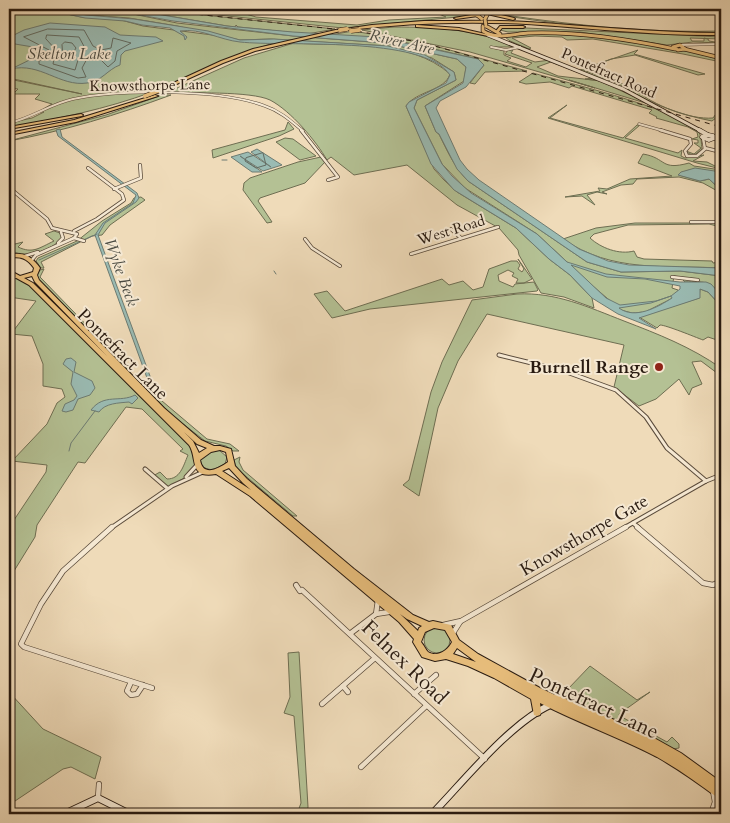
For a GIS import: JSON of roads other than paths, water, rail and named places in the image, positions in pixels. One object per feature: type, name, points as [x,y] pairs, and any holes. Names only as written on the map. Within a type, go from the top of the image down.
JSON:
[{"type":"highway","points":[[488,13],[526,21],[622,31]]},
{"type":"highway","points":[[351,30],[388,22],[465,17],[476,14]]},
{"type":"highway","points":[[9,133],[99,111],[166,91],[233,61],[275,46],[330,33],[406,23],[466,22],[522,23],[622,31]]},
{"type":"highway","points":[[351,30],[400,25],[466,23],[622,31]]},
{"type":"highway","points":[[9,138],[76,123],[127,106],[222,62],[267,46],[320,33],[340,30],[424,26],[458,29],[488,35]]},
{"type":"highway","points":[[497,32],[499,28],[506,27],[721,35]]},
{"type":"highway","points":[[9,133],[63,124],[127,106]]},
{"type":"highway","points":[[9,128],[99,111]]},
{"type":"highway","points":[[9,251],[22,255],[31,261]]},
{"type":"highway","points":[[9,257],[22,255]]},
{"type":"highway","name":"Pontefract Lane","points":[[31,261],[37,268],[35,273],[38,282],[156,404],[199,442],[214,448],[224,448],[230,452],[231,463]]},
{"type":"highway","name":"Pontefract Lane","points":[[9,273],[14,278],[31,284],[191,443],[196,449],[197,461]]},
{"type":"highway","points":[[14,278],[35,273]]},
{"type":"highway","points":[[214,448],[197,461],[206,471],[216,471],[231,463],[234,471],[245,481],[351,572],[410,618],[428,625],[448,627],[455,638],[445,656],[436,658],[424,654],[418,646],[418,638],[422,630],[428,625]]},
{"type":"highway","points":[[216,471],[252,494],[392,612],[418,638]]},
{"type":"highway","name":"Pontefract Lane","points":[[455,638],[499,671],[563,703],[680,752],[721,787]]},
{"type":"highway","name":"Pontefract Lane","points":[[445,656],[468,662],[553,705],[646,745],[712,786],[721,794]]},
{"type":"highway","points":[[558,692],[563,703]]},
{"type":"highway","points":[[535,696],[537,712]]},
{"type":"main road","points":[[459,9],[476,14],[484,19]]},
{"type":"main road","points":[[464,9],[488,13],[484,19],[483,31],[488,35],[580,34],[685,47],[721,57]]},
{"type":"main road","points":[[476,14],[481,12]]},
{"type":"main road","points":[[484,26],[502,35],[506,41]]},
{"type":"main road","points":[[497,32],[576,32],[675,47]]},
{"type":"main road","name":"Pontefract Road","points":[[488,35],[623,89],[690,123],[712,139]]},
{"type":"main road","points":[[700,131],[703,139]]},
{"type":"main road","points":[[703,139],[708,135]]},
{"type":"main road","points":[[703,139],[721,142]]},
{"type":"main road","points":[[432,814],[485,760],[537,712],[545,706],[553,705]]},
{"type":"main road","points":[[64,814],[97,797],[105,798],[130,814]]},
{"type":"street","points":[[675,47],[721,44]]},
{"type":"street","points":[[491,47],[506,50],[520,47]]},
{"type":"street","name":"Knowsthorpe Lane","points":[[9,123],[30,118],[63,102],[92,96],[146,93],[237,96],[263,104],[298,125],[338,177],[328,180]]},
{"type":"street","points":[[639,124],[690,139],[692,142],[685,150],[687,156],[697,156],[705,148]]},
{"type":"street","points":[[703,139],[705,148]]},
{"type":"street","points":[[705,148],[721,152]]},
{"type":"street","points":[[114,189],[131,183],[142,176],[140,165]]},
{"type":"street","points":[[31,261],[36,255],[72,238],[83,228],[122,203],[124,197],[88,168]]},
{"type":"street","points":[[12,190],[47,219],[52,228],[62,235],[84,241]]},
{"type":"street","points":[[691,222],[721,222]]},
{"type":"street","name":"West Road","points":[[411,254],[498,227]]},
{"type":"street","points":[[451,229],[462,238]]},
{"type":"street","points":[[22,255],[58,243],[62,235],[68,232],[76,233],[80,239]]},
{"type":"street","points":[[310,237],[305,238],[312,248],[340,266]]},
{"type":"street","points":[[672,277],[698,280]]},
{"type":"street","points":[[499,355],[564,371],[616,390],[646,417],[667,448],[706,481]]},
{"type":"street","points":[[186,477],[197,461]]},
{"type":"street","points":[[145,469],[167,488]]},
{"type":"street","points":[[152,688],[24,647],[21,644],[63,571],[78,555],[167,488],[186,477],[206,471]]},
{"type":"street","name":"Knowsthorpe Gate","points":[[442,625],[461,621],[706,481],[721,475]]},
{"type":"street","points":[[633,524],[703,583],[713,585],[721,581]]},
{"type":"street","name":"Felnex Road","points":[[296,585],[351,633],[352,638],[485,760]]},
{"type":"street","points":[[376,614],[378,600]]},
{"type":"street","points":[[351,633],[376,614],[392,612]]},
{"type":"street","name":"Knowsthorpe Gate","points":[[455,638],[461,621]]},
{"type":"street","points":[[322,704],[375,658]]},
{"type":"street","points":[[414,694],[436,675]]},
{"type":"street","points":[[132,682],[128,690],[131,695],[138,692],[142,685]]},
{"type":"street","points":[[343,686],[348,692]]},
{"type":"street","points":[[360,767],[426,706]]},
{"type":"street","points":[[97,797],[99,784]]},
{"type":"street","points":[[711,814],[715,802],[712,786]]},
{"type":"street","points":[[718,814],[721,810]]},
{"type":"water","name":"River Aire","points":[[44,9],[60,9],[86,15],[134,19],[208,31],[240,40],[274,39],[388,46],[425,55],[454,72],[456,80],[417,100],[414,108],[442,164],[471,193],[537,234],[567,262],[606,274],[680,282],[706,282],[711,284],[721,295],[721,306],[708,292],[700,289],[700,298],[639,318],[656,329],[618,314],[592,298],[570,275],[549,259],[516,228],[454,190],[431,164],[406,106],[409,102],[446,83],[450,75],[435,62],[412,54],[384,48],[352,45],[240,42],[195,31],[180,31],[187,37],[185,40],[184,36],[170,28],[125,21],[85,18]],"holes":[[[571,265],[607,277],[645,279],[680,286],[680,289],[671,296],[656,301],[620,305],[606,298]],[[671,296],[672,298],[646,311],[632,313],[619,308],[651,303]]]},
{"type":"water","points":[[80,9],[133,10],[227,26],[377,37],[478,59],[484,65],[466,87],[440,101],[436,108],[460,160],[479,180],[579,249],[608,261],[629,265],[721,268],[721,276],[680,271],[621,272],[587,262],[468,181],[457,169],[439,134],[436,132],[425,106],[463,83],[466,67],[457,59],[385,43],[293,36],[173,21],[134,14]]},
{"type":"water","name":"Skelton Lake","points":[[50,23],[105,27],[120,35],[156,37],[163,41],[125,51],[121,55],[120,65],[100,78],[87,83],[68,82],[31,69],[11,69],[46,52],[39,48],[15,44],[10,37],[24,30]]},
{"type":"water","points":[[60,129],[62,137],[137,193],[139,198],[136,202],[105,223],[98,235],[150,376],[148,386],[146,384],[147,378],[95,235],[103,223],[133,203],[136,195],[58,136],[56,130]]},
{"type":"water","points":[[257,149],[282,165],[263,171],[240,156],[262,172],[252,172],[231,157],[248,152],[271,167],[251,152]]},
{"type":"water","points":[[695,168],[721,172],[721,190],[709,179],[700,181],[678,175],[681,172]]},
{"type":"water","points":[[71,358],[76,362],[74,372],[92,381],[95,388],[90,395],[78,399],[73,410],[66,412],[62,411],[65,404],[74,400],[77,396],[71,384],[73,372],[63,364],[66,359]]},
{"type":"water","points":[[135,395],[138,398],[132,404],[129,402],[112,404],[99,412],[91,410],[101,402]]},
{"type":"waterway","points":[[222,160],[227,160]]},
{"type":"waterway","points":[[39,260],[97,234]]},
{"type":"waterway","points":[[69,451],[71,443],[95,411]]},
{"type":"railway","points":[[148,9],[362,32],[424,43],[721,127]]},
{"type":"place","name":"Burnell Range","points":[[659,367]]},
{"type":"water label","name":"Wyke Beck","points":[[122,272]]}]
